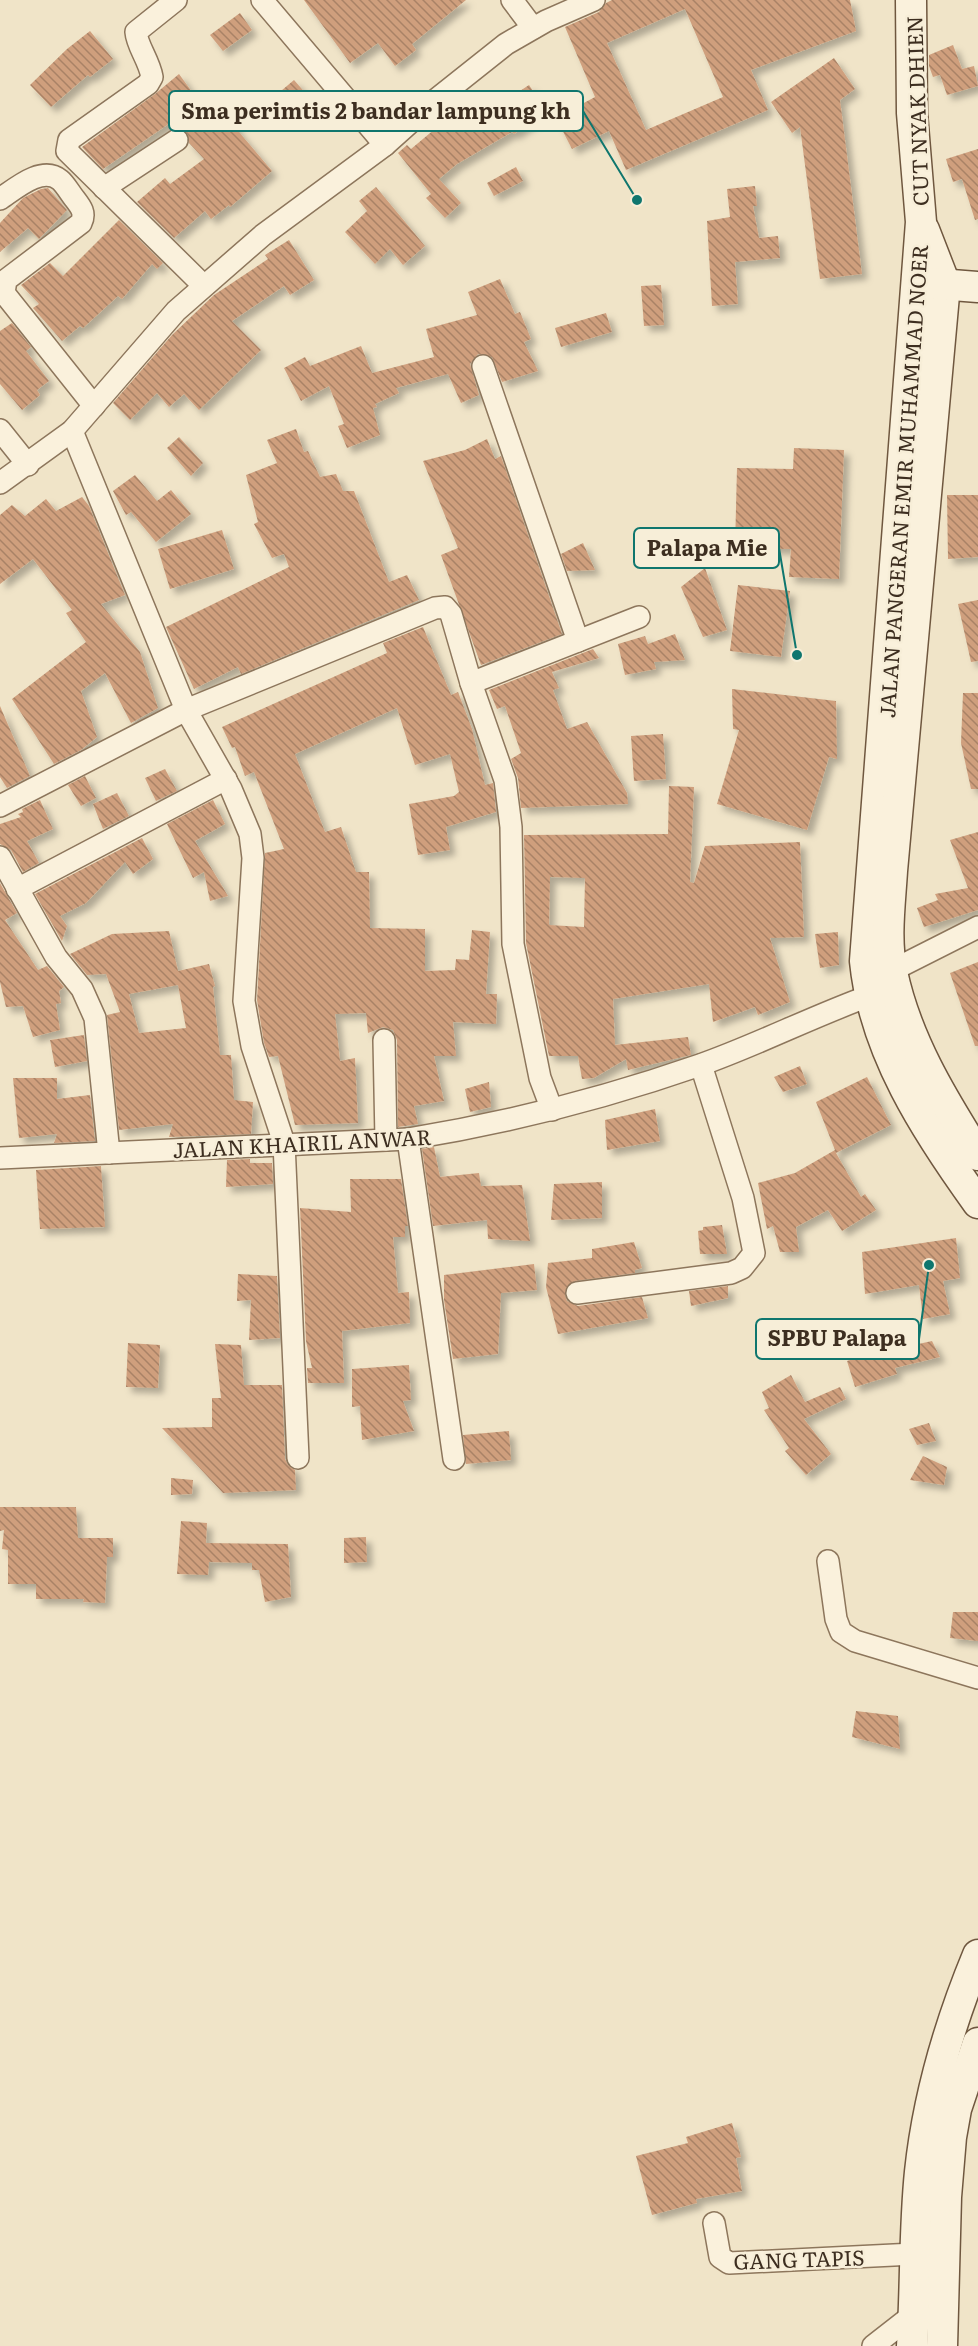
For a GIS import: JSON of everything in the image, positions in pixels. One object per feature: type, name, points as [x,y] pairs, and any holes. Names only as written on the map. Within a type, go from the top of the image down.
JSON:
[{"type":"main road","name":"CUT NYAK DHIEN","points":[[911,0],[912,113],[921,222]]},
{"type":"main road","name":"JALAN PANGERAN EMIR MUHAMMAD NOER","points":[[921,222],[931,283],[882,870],[865,961],[868,996],[918,1083],[978,1155]]},
{"type":"main road","points":[[931,283],[978,287]]},
{"type":"main road","name":"JALAN PANGERAN EMIR MUHAMMAD NOER","points":[[882,870],[891,971],[915,1043],[918,1083],[945,1158],[978,1203]]},
{"type":"main road","points":[[912,2346],[915,2243],[921,2164],[938,2071],[975,1969]]},
{"type":"main road","points":[[942,2346],[946,2197],[956,2109],[978,2043]]},
{"type":"main road","points":[[915,2243],[946,2233]]},
{"type":"street","points":[[176,0],[136,32],[136,41],[148,58],[152,77],[148,84],[82,130],[69,140],[66,146],[67,151],[203,285]]},
{"type":"street","points":[[262,0],[385,145]]},
{"type":"street","points":[[512,0],[533,28]]},
{"type":"street","points":[[0,483],[28,465],[72,431],[176,311],[203,285],[263,235],[385,145],[496,51],[533,28],[594,0]]},
{"type":"street","points":[[104,188],[177,140]]},
{"type":"street","points":[[0,199],[36,177],[47,175],[59,179],[82,207],[84,216],[81,223],[6,280],[4,293],[94,406]]},
{"type":"street","points":[[483,366],[578,640]]},
{"type":"street","points":[[0,430],[28,465]]},
{"type":"street","points":[[72,431],[186,710],[226,779],[249,834],[253,858],[244,1001],[246,1025],[285,1143],[298,1458]]},
{"type":"street","points":[[0,806],[186,710],[435,608],[445,607],[451,614],[471,682],[505,780],[511,826],[513,944],[540,1078],[552,1110]]},
{"type":"street","points":[[471,682],[639,617]]},
{"type":"street","points":[[17,889],[226,779]]},
{"type":"street","points":[[0,857],[56,957],[82,989],[95,1018],[109,1152]]},
{"type":"street","points":[[891,971],[978,927]]},
{"type":"street","name":"JALAN KHAIRIL ANWAR","points":[[0,1158],[408,1139],[487,1125],[552,1110],[701,1065],[814,1016],[868,996]]},
{"type":"street","points":[[384,1040],[386,1140]]},
{"type":"street","points":[[576,1293],[731,1273],[750,1261],[754,1253],[743,1198],[701,1065]]},
{"type":"street","points":[[408,1139],[454,1459]]},
{"type":"street","points":[[828,1561],[836,1620],[841,1632],[855,1641],[978,1678]]},
{"type":"street","name":"GANG TAPIS","points":[[714,2223],[720,2257],[729,2263],[915,2243]]},
{"type":"street","points":[[873,2346],[914,2314]]},
{"type":"building","points":[[304,0],[466,0],[412,44],[416,50],[395,66],[378,43],[350,63]]},
{"type":"building","points":[[612,0],[850,0],[856,31],[751,70],[768,110],[626,170],[609,131],[572,149],[556,118],[595,97],[565,27],[599,12],[606,3]],"holes":[[[685,9],[723,97],[646,130],[607,43]]]},
{"type":"building","points":[[240,13],[252,30],[223,51],[210,35]]},
{"type":"building","points":[[90,31],[113,59],[90,77],[88,75],[51,107],[30,85],[67,49]]},
{"type":"building","points":[[953,45],[962,69],[974,66],[978,86],[947,95],[940,75],[933,77],[929,66],[929,55]]},
{"type":"building","points":[[834,58],[855,89],[840,100],[862,274],[820,279],[800,127],[792,133],[771,102]]},
{"type":"building","points":[[179,74],[203,107],[218,98],[239,132],[272,171],[230,207],[229,205],[211,219],[205,211],[174,238],[137,202],[165,178],[170,184],[204,159],[189,143],[187,133],[170,123],[103,169],[82,147]]},
{"type":"building","points":[[294,80],[308,96],[282,117],[269,101]]},
{"type":"building","points":[[529,85],[547,112],[514,134],[512,132],[457,164],[439,179],[461,203],[445,218],[426,198],[431,194],[398,153],[407,145],[411,149],[448,118],[478,101],[485,114]]},
{"type":"building","points":[[978,149],[978,219],[975,220],[962,179],[953,182],[946,159]]},
{"type":"building","points":[[516,167],[523,181],[494,196],[487,183]]},
{"type":"building","points":[[755,186],[757,206],[753,206],[759,238],[778,236],[780,258],[735,262],[738,304],[712,306],[707,221],[730,217],[727,189]]},
{"type":"building","points":[[376,187],[425,246],[403,265],[390,249],[375,264],[345,232],[367,211],[359,201]]},
{"type":"building","points":[[48,188],[67,210],[39,239],[28,228],[0,252],[0,223],[23,198]]},
{"type":"building","points":[[119,220],[163,263],[157,269],[152,264],[122,299],[118,296],[83,328],[80,326],[62,341],[33,308],[39,304],[21,285],[50,263],[63,276]]},
{"type":"building","points":[[289,240],[314,280],[290,295],[284,286],[232,321],[261,350],[199,410],[184,394],[169,407],[157,393],[130,420],[113,403],[172,335],[214,295],[268,259],[265,255]]},
{"type":"building","points":[[500,279],[515,314],[520,312],[531,339],[524,342],[538,371],[502,382],[492,357],[478,354],[470,364],[479,395],[461,403],[448,374],[396,388],[399,393],[375,404],[377,407],[373,408],[380,435],[347,448],[338,426],[344,424],[329,386],[301,401],[284,368],[305,357],[310,366],[361,346],[372,373],[434,357],[426,329],[477,315],[468,292]]},
{"type":"building","points":[[661,285],[664,325],[644,326],[641,286]]},
{"type":"building","points":[[606,313],[612,332],[561,347],[555,328]]},
{"type":"building","points":[[12,323],[31,347],[26,351],[49,381],[37,390],[40,395],[22,410],[0,384],[0,331]]},
{"type":"building","points":[[296,429],[304,452],[308,451],[320,477],[336,474],[343,491],[354,491],[389,582],[407,575],[419,600],[241,674],[238,667],[194,689],[166,627],[289,567],[284,554],[272,558],[254,524],[258,522],[246,475],[277,463],[267,440]]},
{"type":"building","points":[[179,437],[203,463],[191,476],[167,448]]},
{"type":"building","points":[[487,439],[495,459],[501,456],[562,634],[481,665],[441,555],[458,548],[423,461],[465,450]]},
{"type":"building","points":[[794,448],[844,450],[839,579],[789,577],[791,549],[735,548],[737,468],[793,469]]},
{"type":"building","points":[[135,475],[157,501],[171,490],[191,514],[156,542],[131,512],[126,515],[113,491]]},
{"type":"building","points":[[947,495],[978,495],[978,557],[948,559]]},
{"type":"building","points":[[82,497],[89,506],[125,595],[101,604],[140,652],[158,708],[131,723],[105,673],[81,691],[97,737],[81,750],[54,764],[12,699],[86,642],[66,613],[72,610],[33,559],[0,584],[0,515],[12,505],[25,516],[46,499],[56,511]]},
{"type":"building","points":[[222,530],[234,569],[170,589],[158,549]]},
{"type":"building","points":[[583,543],[595,570],[567,571],[561,554]]},
{"type":"building","points":[[705,568],[727,630],[703,637],[681,587]]},
{"type":"building","points":[[738,585],[790,591],[781,657],[730,651]]},
{"type":"building","points":[[978,600],[978,661],[971,662],[958,604]]},
{"type":"building","points":[[423,627],[451,695],[458,692],[472,729],[485,785],[493,783],[496,812],[446,827],[450,850],[418,855],[409,804],[454,796],[459,792],[450,754],[415,765],[397,708],[295,754],[325,832],[341,827],[356,872],[369,872],[370,928],[425,929],[425,971],[455,970],[456,959],[469,960],[472,930],[490,932],[486,994],[497,994],[496,1024],[453,1022],[456,1056],[434,1056],[444,1101],[414,1106],[418,1124],[398,1127],[397,1040],[393,1030],[383,1027],[368,1033],[366,1013],[335,1014],[340,1061],[355,1058],[358,1123],[295,1125],[278,1056],[269,1057],[264,1043],[257,1000],[265,853],[284,849],[254,772],[245,776],[235,747],[232,748],[222,727],[387,653],[383,643]]},
{"type":"building","points":[[675,634],[685,660],[654,662],[656,669],[625,675],[618,644],[645,636],[648,644]]},
{"type":"building","points":[[593,649],[599,658],[552,672],[559,688],[553,690],[567,729],[587,722],[627,793],[628,804],[521,808],[518,778],[511,759],[521,753],[505,706],[497,709],[489,690]]},
{"type":"building","points":[[732,689],[836,701],[837,759],[829,757],[807,830],[717,804],[739,730],[733,729]]},
{"type":"building","points":[[963,693],[978,693],[978,789],[971,789],[961,743]]},
{"type":"building","points":[[0,706],[30,776],[7,788],[0,777]]},
{"type":"building","points":[[663,734],[666,779],[634,781],[631,736]]},
{"type":"building","points":[[165,769],[177,791],[156,801],[145,778]]},
{"type":"building","points":[[85,776],[96,798],[81,806],[68,785]]},
{"type":"building","points":[[669,786],[694,787],[690,882],[694,883],[705,846],[800,842],[804,937],[770,938],[790,1002],[758,1015],[755,1007],[713,1022],[709,984],[613,999],[615,1045],[688,1037],[691,1055],[628,1070],[626,1059],[594,1078],[582,1079],[578,1056],[549,1056],[526,943],[524,835],[668,834]],"holes":[[[550,877],[585,878],[584,927],[549,925]]]},
{"type":"building","points":[[117,793],[129,816],[103,829],[93,804]]},
{"type":"building","points":[[40,800],[53,829],[27,841],[39,863],[23,872],[11,850],[0,844],[0,824],[21,817],[18,814],[23,812],[22,809]]},
{"type":"building","points":[[213,800],[225,824],[195,841],[228,896],[210,901],[204,872],[193,878],[167,824]]},
{"type":"building","points":[[978,832],[978,910],[924,927],[917,908],[938,900],[935,894],[968,888],[950,840]]},
{"type":"building","points":[[142,838],[153,859],[133,874],[125,862],[86,903],[60,916],[67,926],[62,941],[35,894]]},
{"type":"building","points":[[0,883],[17,913],[5,920],[38,970],[47,966],[64,987],[59,991],[61,1003],[56,1004],[60,1030],[33,1037],[23,1006],[6,1007],[0,982]]},
{"type":"building","points":[[169,931],[178,971],[209,964],[215,986],[213,987],[220,1055],[231,1055],[234,1100],[253,1102],[251,1134],[169,1137],[173,1124],[119,1130],[107,1015],[120,1012],[106,974],[87,975],[70,954],[112,934]],"holes":[[[178,985],[186,1028],[139,1033],[129,994]]]},
{"type":"building","points":[[838,932],[839,965],[820,968],[815,934]]},
{"type":"building","points":[[978,962],[978,1046],[975,1046],[950,973]]},
{"type":"building","points":[[84,1035],[87,1061],[55,1067],[50,1040]]},
{"type":"building","points":[[800,1066],[807,1084],[783,1092],[774,1077]]},
{"type":"building","points":[[867,1077],[891,1125],[836,1153],[861,1197],[865,1194],[876,1210],[842,1231],[828,1210],[796,1227],[799,1252],[780,1252],[773,1226],[767,1229],[758,1183],[795,1173],[835,1150],[816,1102]]},
{"type":"building","points":[[13,1078],[57,1078],[57,1099],[90,1095],[95,1141],[54,1143],[57,1134],[19,1138]]},
{"type":"building","points":[[489,1082],[491,1107],[470,1112],[465,1089]]},
{"type":"building","points":[[655,1109],[660,1141],[607,1150],[605,1120]]},
{"type":"building","points":[[434,1147],[440,1177],[479,1173],[481,1186],[522,1185],[530,1241],[488,1239],[487,1220],[433,1226],[422,1149]]},
{"type":"building","points":[[250,1159],[250,1163],[272,1163],[273,1184],[226,1187],[227,1160]]},
{"type":"building","points":[[101,1166],[105,1227],[40,1229],[36,1170]]},
{"type":"building","points":[[350,1179],[401,1179],[408,1226],[405,1226],[405,1237],[393,1237],[398,1293],[409,1292],[410,1323],[342,1331],[344,1383],[308,1383],[307,1368],[312,1368],[306,1341],[300,1208],[351,1212]]},
{"type":"building","points":[[602,1182],[602,1218],[551,1220],[554,1184]]},
{"type":"building","points":[[722,1225],[727,1254],[700,1254],[698,1231],[703,1230],[703,1227]]},
{"type":"building","points":[[956,1238],[960,1278],[943,1281],[950,1314],[923,1319],[919,1285],[865,1294],[862,1252]]},
{"type":"building","points":[[634,1242],[642,1268],[635,1270],[635,1273],[575,1281],[566,1288],[565,1295],[567,1301],[578,1306],[642,1297],[648,1318],[558,1334],[546,1287],[548,1263],[592,1258],[592,1249]]},
{"type":"building","points":[[534,1264],[537,1290],[501,1293],[498,1354],[453,1359],[444,1300],[444,1275]]},
{"type":"building","points":[[238,1274],[277,1276],[280,1338],[249,1340],[251,1300],[237,1301]]},
{"type":"building","points":[[728,1286],[728,1298],[691,1306],[689,1291]]},
{"type":"building","points":[[932,1341],[940,1357],[895,1368],[897,1374],[855,1387],[847,1361],[885,1348],[887,1351]]},
{"type":"building","points":[[128,1343],[160,1345],[158,1388],[126,1387]]},
{"type":"building","points":[[215,1344],[241,1345],[244,1385],[282,1385],[285,1459],[288,1465],[295,1470],[296,1490],[223,1493],[162,1428],[212,1427],[212,1398],[221,1398]]},
{"type":"building","points":[[409,1365],[411,1400],[403,1401],[414,1431],[362,1440],[360,1406],[352,1407],[352,1369]]},
{"type":"building","points":[[791,1375],[805,1402],[840,1387],[846,1399],[804,1419],[831,1454],[806,1475],[785,1451],[789,1448],[764,1410],[769,1408],[762,1392]]},
{"type":"building","points":[[929,1423],[936,1441],[917,1445],[909,1429]]},
{"type":"building","points":[[509,1431],[511,1460],[466,1464],[463,1435]]},
{"type":"building","points":[[923,1456],[947,1467],[944,1485],[910,1480]]},
{"type":"building","points":[[171,1478],[193,1480],[192,1494],[171,1495]]},
{"type":"building","points":[[0,1507],[76,1507],[78,1538],[113,1538],[113,1557],[107,1557],[105,1603],[83,1602],[84,1599],[36,1599],[36,1584],[8,1584],[8,1550],[2,1549],[4,1530],[0,1531]]},
{"type":"building","points":[[181,1521],[207,1523],[206,1543],[288,1544],[291,1597],[265,1602],[259,1570],[252,1570],[252,1563],[209,1562],[208,1575],[177,1574]]},
{"type":"building","points":[[366,1537],[367,1562],[344,1563],[344,1538]]},
{"type":"building","points":[[953,1612],[978,1612],[978,1641],[950,1638]]},
{"type":"building","points":[[856,1711],[898,1716],[900,1749],[852,1737]]},
{"type":"building","points":[[732,2123],[741,2157],[736,2158],[742,2191],[696,2199],[697,2203],[652,2215],[636,2156],[688,2143],[686,2137]]},
{"type":"place","name":"Sma perimtis 2 bandar lampung kh","points":[[637,200]]},
{"type":"place","name":"Palapa Mie","points":[[797,655]]},
{"type":"place","name":"SPBU Palapa","points":[[929,1265]]}]
